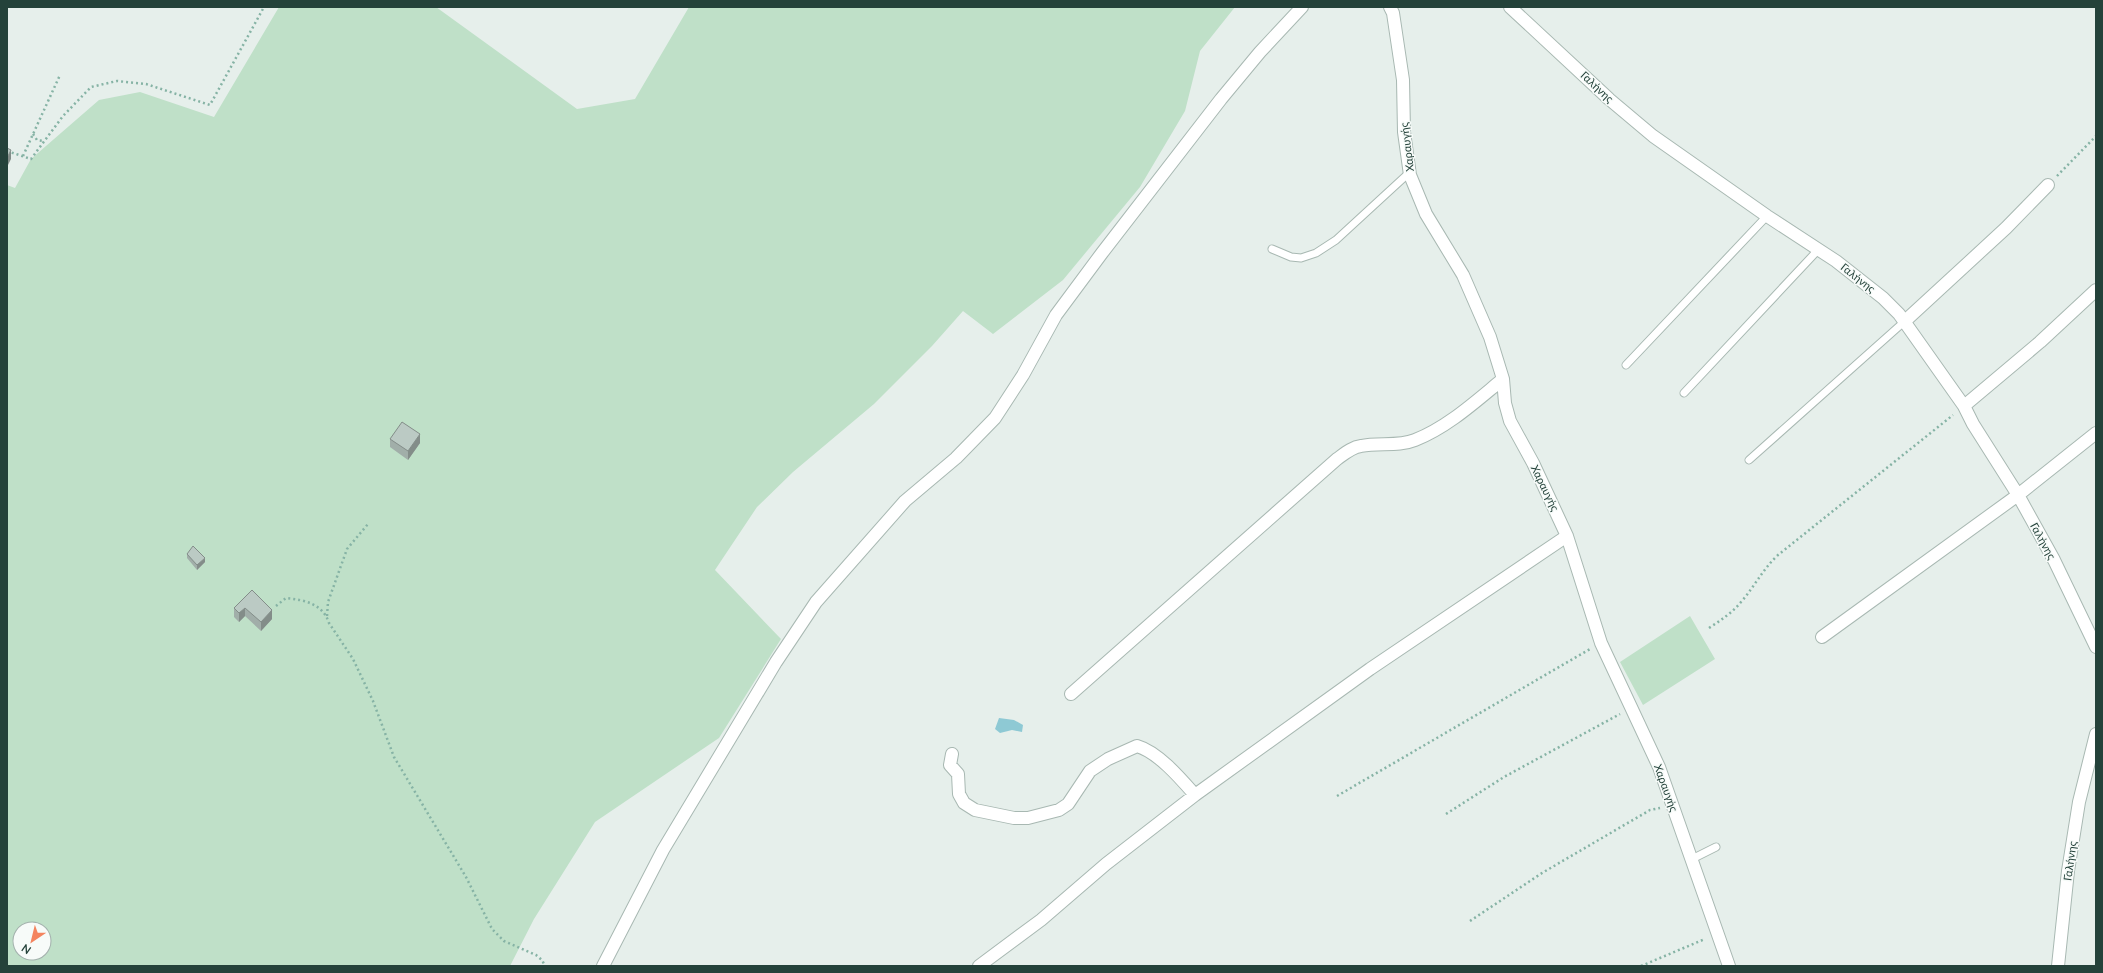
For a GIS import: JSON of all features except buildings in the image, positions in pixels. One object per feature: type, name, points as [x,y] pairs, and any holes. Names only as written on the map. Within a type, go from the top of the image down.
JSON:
[{"type":"street","points":[[603,966],[663,850],[776,662],[816,602],[905,501],[956,458],[995,418],[1023,375],[1056,315],[1102,253],[1221,99],[1260,52],[1302,7]]},
{"type":"street","name":"Χαραυγής","points":[[1390,7],[1393,13],[1403,80],[1404,132],[1410,172],[1426,214],[1463,275],[1490,337],[1503,379],[1505,403],[1510,421],[1533,463],[1567,536],[1601,643],[1659,767],[1729,966]]},
{"type":"street","name":"Γαλήνης","points":[[1510,7],[1609,99],[1653,136],[1767,216],[1836,261],[1883,298],[1904,321],[1964,406],[1973,424],[2018,495],[2054,560],[2096,647]]},
{"type":"street","points":[[1904,321],[2006,228],[2048,185]]},
{"type":"street","points":[[1964,406],[2040,342],[2096,290]]},
{"type":"street","points":[[1071,694],[1342,455],[1360,446],[1395,444],[1419,438],[1443,425],[1503,379]]},
{"type":"street","points":[[1822,637],[2018,495],[2096,433]]},
{"type":"street","points":[[979,966],[1041,920],[1106,864],[1196,795],[1370,669],[1567,536]]},
{"type":"street","name":"Γαλήνης","points":[[2058,966],[2068,871],[2079,802],[2096,734]]},
{"type":"street","points":[[952,754],[950,765],[958,774],[959,794],[964,803],[974,810],[1014,818],[1035,817],[1059,810],[1068,804],[1090,771],[1108,759],[1137,746],[1150,752],[1179,777],[1196,795]]},
{"type":"lane","points":[[1272,249],[1291,257],[1301,258],[1316,252],[1336,240],[1410,172]]},
{"type":"lane","points":[[1626,365],[1767,216]]},
{"type":"lane","points":[[1684,393],[1818,250]]},
{"type":"lane","points":[[1749,460],[1904,321]]},
{"type":"lane","points":[[1692,859],[1716,847]]},
{"type":"path","points":[[7,151],[31,159],[63,116],[91,87],[111,82],[117,81],[146,84],[210,105],[264,7]]},
{"type":"path","points":[[23,156],[60,75]]},
{"type":"path","points":[[33,134],[37,140],[44,141]]},
{"type":"path","points":[[2048,185],[2096,136]]},
{"type":"path","points":[[1710,628],[1740,603],[1763,569],[1778,555],[1964,406]]},
{"type":"path","points":[[368,524],[346,549],[328,602],[327,616],[329,623],[353,659],[370,694],[394,757],[466,878],[492,929],[504,941],[536,955],[542,960],[545,966]]},
{"type":"path","points":[[276,606],[286,598],[295,599],[320,608],[327,616]]},
{"type":"path","points":[[1337,796],[1601,643]]},
{"type":"path","points":[[1446,814],[1504,777],[1631,708]]},
{"type":"path","points":[[1470,921],[1574,854],[1650,810],[1661,808],[1670,797]]},
{"type":"path","points":[[1641,966],[1718,934]]},
{"type":"green space","points":[[279,7],[436,7],[577,109],[635,99],[689,7],[1235,7],[1200,51],[1185,111],[1140,187],[1063,280],[993,334],[963,311],[932,346],[874,404],[793,472],[757,507],[715,570],[781,639],[719,738],[595,822],[534,919],[510,966],[7,966],[7,185],[15,188],[31,159],[99,100],[140,92],[214,117]]},
{"type":"green space","points":[[1690,616],[1715,659],[1643,705],[1620,662]]},
{"type":"water","points":[[999,718],[1014,720],[1023,725],[1022,732],[1012,730],[1000,733],[995,729]]}]
